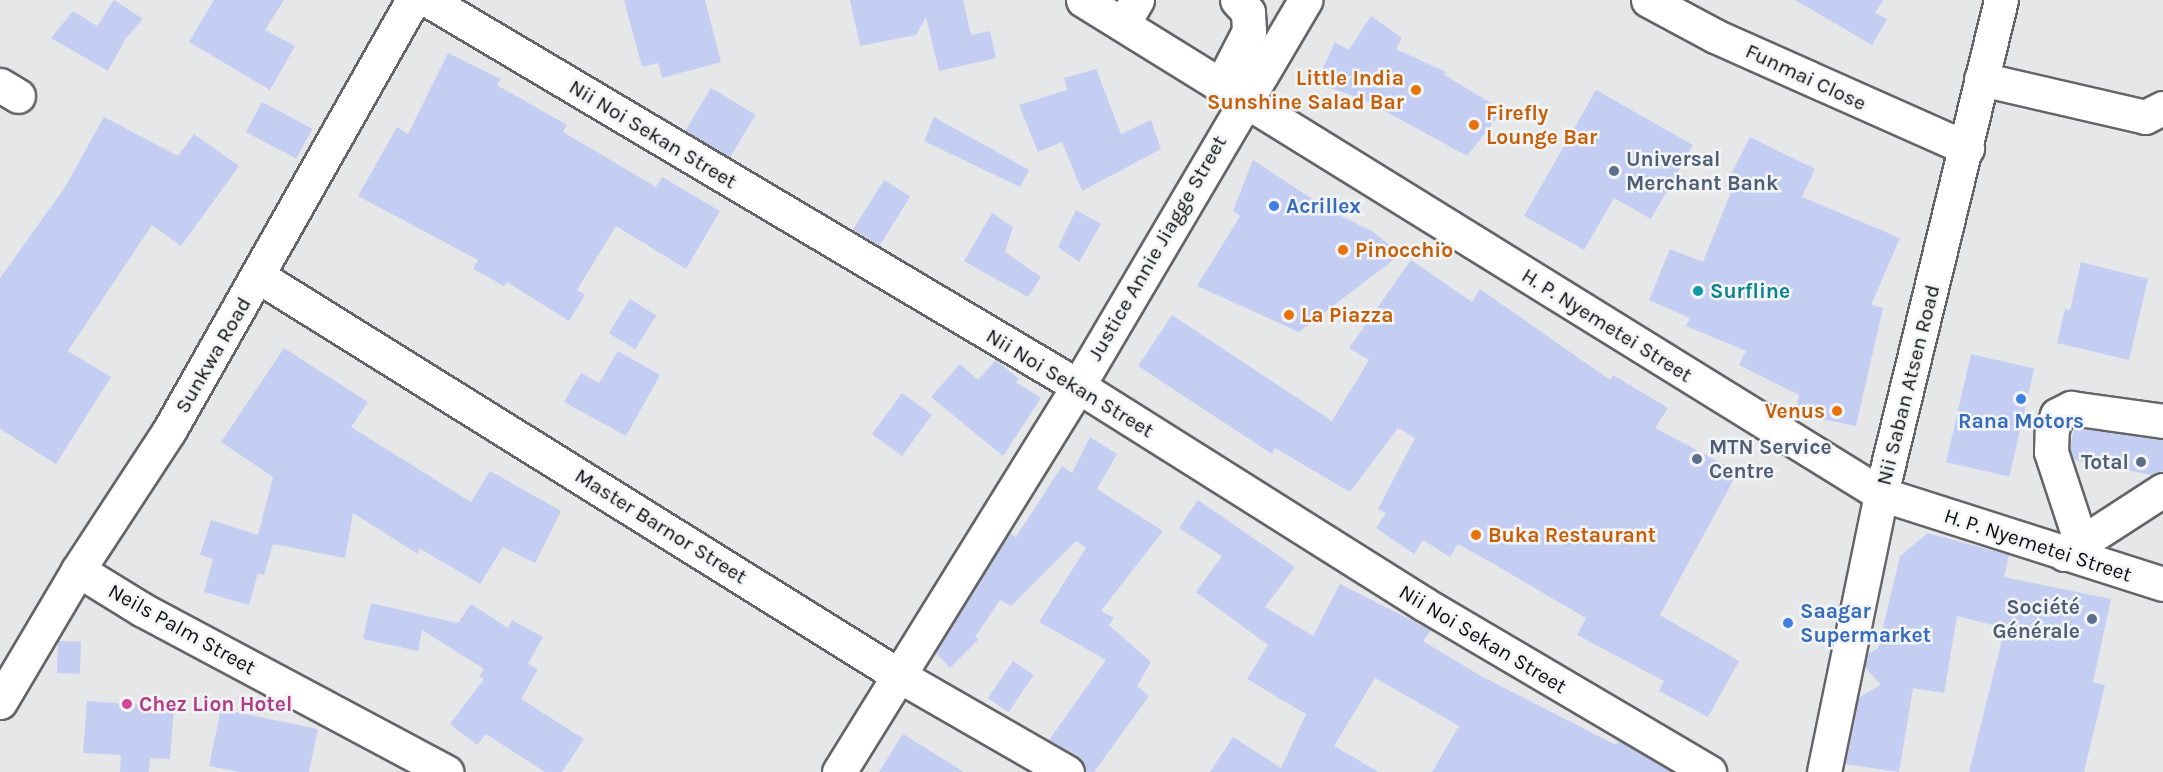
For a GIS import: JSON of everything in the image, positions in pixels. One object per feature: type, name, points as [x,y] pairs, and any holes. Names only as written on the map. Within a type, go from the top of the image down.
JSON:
[{"type":"street","name":"Sunkwa Road","points":[[0,702],[78,570],[169,431],[413,0]]},
{"type":"street","name":"Nii Noi Sekan Street","points":[[428,0],[1078,386],[1424,604],[1709,772]]},
{"type":"street","name":"H. P. Nyemetei Street","points":[[1083,0],[1130,12],[1232,92],[1881,494],[2072,549],[2163,584]]},
{"type":"street","points":[[1232,92],[1249,31],[1248,12],[1237,0]]},
{"type":"street","name":"Justice Annie Jiagge Street","points":[[839,772],[1078,386],[1232,92],[1305,0]]},
{"type":"street","name":"Funmai Close","points":[[1648,0],[1725,40],[1967,148]]},
{"type":"street","name":"Nii Saban Atsen Road","points":[[1824,772],[1881,494],[1967,148],[1981,79],[2001,0]]},
{"type":"street","points":[[1981,79],[2145,117],[2163,108]]},
{"type":"street","name":"Master Barnor Street","points":[[258,276],[898,675],[1067,772]]},
{"type":"street","points":[[2163,421],[2071,408],[2057,415],[2052,429],[2051,452],[2072,549],[2163,490]]},
{"type":"street","name":"Neils Palm Street","points":[[78,570],[142,610],[446,772]]},
{"type":"building","points":[[114,0],[143,19],[126,38],[108,71],[51,38],[73,11],[97,26]]},
{"type":"building","points":[[214,0],[284,0],[265,30],[295,46],[270,90],[189,42]]},
{"type":"building","points":[[624,0],[705,0],[721,62],[662,78],[658,63],[642,67]]},
{"type":"building","points":[[850,0],[963,0],[971,35],[990,31],[996,58],[939,71],[926,17],[916,35],[860,46]]},
{"type":"building","points":[[1795,0],[1883,0],[1875,13],[1887,19],[1872,45]]},
{"type":"building","points":[[1371,16],[1402,38],[1396,49],[1446,72],[1444,75],[1503,110],[1467,156],[1365,100],[1316,83],[1335,42],[1349,50]]},
{"type":"building","points":[[448,53],[501,79],[497,85],[567,125],[563,132],[656,187],[662,177],[720,211],[686,269],[616,226],[577,290],[585,295],[569,321],[507,282],[504,286],[473,269],[478,260],[358,196],[397,127],[408,134]]},
{"type":"building","points":[[1096,69],[1121,134],[1151,120],[1161,149],[1082,191],[1062,142],[1038,152],[1019,105],[1067,90],[1064,78]]},
{"type":"building","points":[[711,88],[756,115],[730,158],[685,131]]},
{"type":"building","name":"Universal Merchant Bank","points":[[1596,90],[1693,145],[1651,219],[1614,198],[1584,250],[1524,216]]},
{"type":"building","points":[[262,102],[312,129],[296,159],[246,132]]},
{"type":"building","points":[[104,117],[178,156],[194,134],[239,166],[181,246],[152,225],[68,351],[111,377],[56,464],[0,429],[0,278],[65,187]]},
{"type":"building","points":[[934,117],[1029,170],[1020,187],[924,141]]},
{"type":"building","points":[[1750,137],[1815,169],[1802,197],[1900,238],[1871,305],[1883,308],[1856,426],[1795,414],[1799,395],[1739,365],[1746,351],[1686,326],[1690,318],[1649,300],[1670,249],[1703,262],[1732,190],[1725,186]]},
{"type":"building","points":[[1253,160],[1329,210],[1373,232],[1401,254],[1299,332],[1197,286],[1240,216],[1233,211]]},
{"type":"building","points":[[884,180],[910,196],[880,246],[853,229]]},
{"type":"building","points":[[1076,210],[1101,224],[1079,262],[1058,247]]},
{"type":"building","points":[[992,213],[1013,227],[1005,252],[1041,277],[1028,297],[964,261]]},
{"type":"building","points":[[1411,260],[1472,302],[1480,289],[1610,380],[1613,375],[1668,408],[1655,428],[1738,472],[1660,615],[1739,661],[1708,717],[1659,691],[1664,681],[1577,635],[1586,618],[1492,563],[1458,544],[1450,557],[1423,540],[1414,554],[1376,528],[1386,513],[1378,509],[1415,438],[1398,428],[1350,492],[1275,448],[1272,454],[1138,366],[1172,315],[1332,421],[1369,360],[1349,348]]},
{"type":"building","points":[[2081,262],[2148,279],[2129,360],[2057,343],[2065,309],[2070,310]]},
{"type":"building","points":[[630,299],[656,315],[635,349],[609,333]]},
{"type":"building","points":[[284,348],[368,402],[351,427],[471,502],[490,471],[561,511],[535,563],[503,547],[480,584],[419,548],[418,554],[353,513],[345,558],[273,544],[264,575],[258,573],[249,605],[204,592],[213,559],[200,555],[211,520],[258,535],[273,477],[221,442]]},
{"type":"building","points":[[618,351],[660,375],[626,436],[564,402],[581,373],[599,383]]},
{"type":"building","points":[[1971,354],[2034,369],[2009,477],[1946,462]]},
{"type":"building","points":[[996,360],[1019,379],[1016,382],[1041,398],[1003,456],[931,397],[960,364],[978,380]]},
{"type":"building","points":[[902,393],[932,415],[902,456],[872,434]]},
{"type":"building","points":[[2074,427],[2163,439],[2163,471],[2152,475],[2074,460],[2070,450]]},
{"type":"building","points":[[1090,437],[1117,454],[1097,489],[1163,531],[1101,611],[1114,618],[1109,625],[1151,662],[1137,686],[1149,696],[1094,772],[1086,772],[1077,756],[1049,740],[1106,660],[1039,622],[1086,548],[1076,541],[1011,606],[1000,600],[975,637],[979,639],[950,668],[935,652],[1009,533],[1016,537],[1062,466],[1072,473]]},
{"type":"building","points":[[1198,500],[1295,567],[1265,607],[1313,636],[1340,584],[1431,630],[1423,641],[1479,675],[1616,745],[1619,741],[1672,772],[1432,772],[1459,726],[1375,678],[1334,746],[1379,772],[1210,772],[1233,737],[1281,768],[1306,714],[1247,679],[1268,645],[1196,592],[1222,556],[1179,528]]},
{"type":"building","points":[[1928,533],[2009,555],[2004,577],[2111,599],[2093,682],[2105,685],[2084,772],[1969,772],[2005,628],[1957,616],[1944,693],[1913,688],[1899,772],[1845,764],[1858,698],[1881,685],[1865,667],[1867,655],[1878,648],[1900,556]]},
{"type":"building","points":[[371,603],[458,623],[471,604],[508,628],[512,620],[543,637],[528,664],[538,669],[521,699],[584,739],[562,772],[545,772],[486,734],[477,745],[450,724],[484,679],[479,677],[484,669],[422,630],[418,651],[363,639]]},
{"type":"building","points":[[58,641],[81,642],[80,674],[57,673]]},
{"type":"building","points":[[1013,661],[1034,675],[1009,712],[988,698]]},
{"type":"building","points":[[87,701],[174,707],[170,759],[150,758],[149,772],[120,772],[121,755],[83,753]]},
{"type":"building","points":[[221,709],[318,729],[309,772],[240,772],[209,766]]},
{"type":"building","points":[[903,734],[964,772],[879,772]]},
{"type":"place","name":"Little India Sunshine Salad Bar","points":[[1416,90]]},
{"type":"place","name":"Firefly Lounge Bar","points":[[1474,125]]},
{"type":"place","name":"Universal Merchant Bank","points":[[1614,171]]},
{"type":"place","name":"Acrillex","points":[[1274,206]]},
{"type":"place","name":"Pinocchio","points":[[1343,250]]},
{"type":"place","name":"Surfline","points":[[1698,291]]},
{"type":"place","name":"La Piazza","points":[[1289,315]]},
{"type":"place","name":"Rana Motors","points":[[2021,399]]},
{"type":"place","name":"Venus","points":[[1837,411]]},
{"type":"place","name":"MTN Service Centre","points":[[1697,459]]},
{"type":"place","name":"Total","points":[[2141,462]]},
{"type":"place","name":"Buka Restaurant","points":[[1476,535]]},
{"type":"place","name":"Société Générale","points":[[2092,619]]},
{"type":"place","name":"Saagar Supermarket","points":[[1788,623]]},
{"type":"place","name":"Chez Lion Hotel","points":[[127,704]]}]
